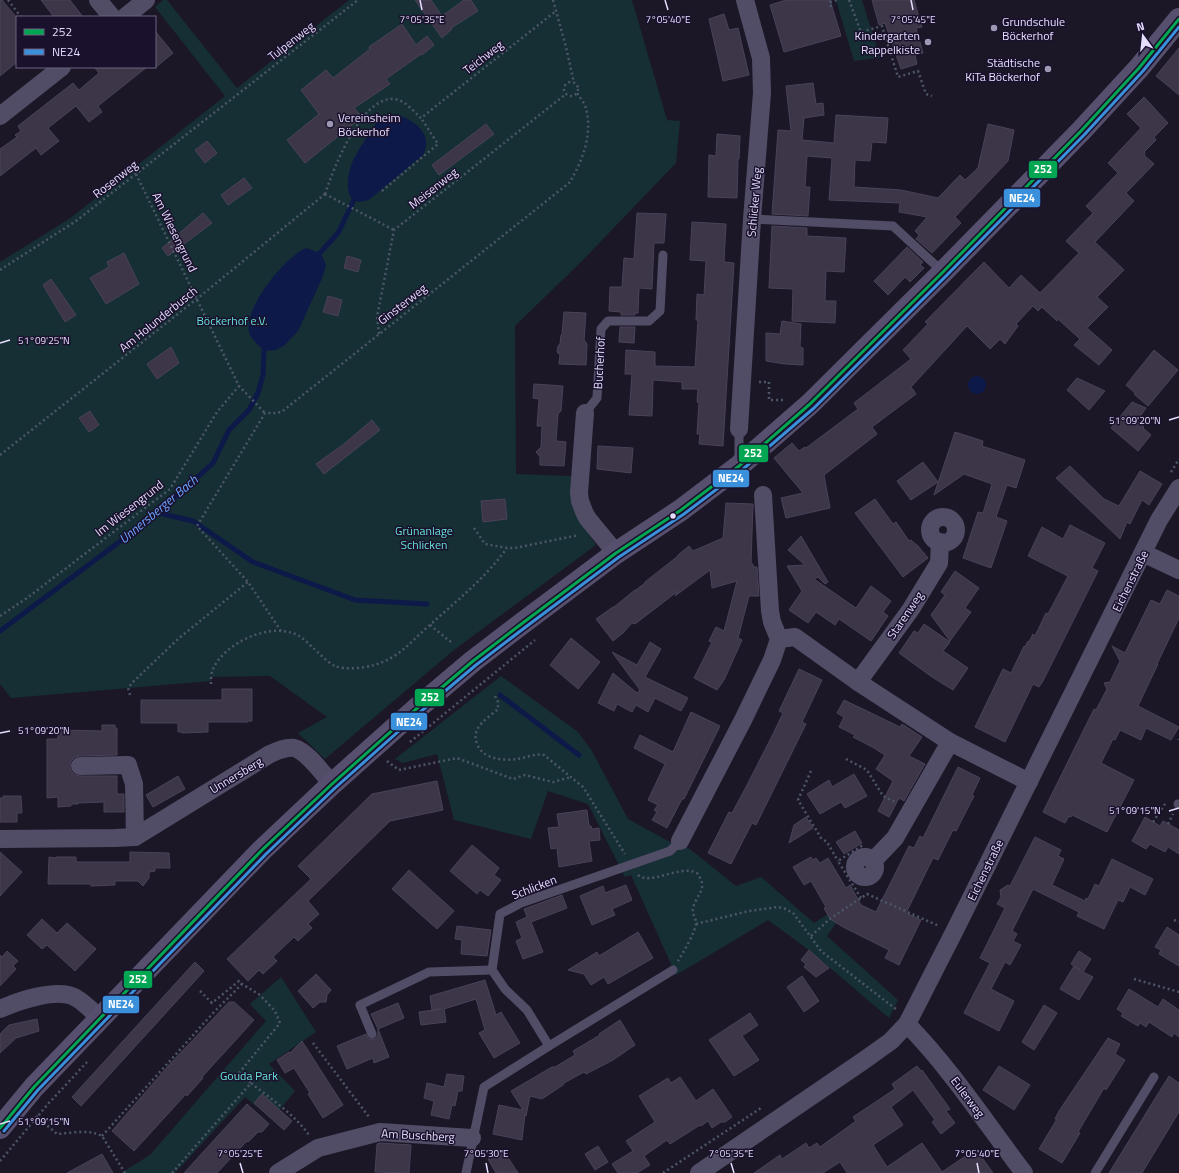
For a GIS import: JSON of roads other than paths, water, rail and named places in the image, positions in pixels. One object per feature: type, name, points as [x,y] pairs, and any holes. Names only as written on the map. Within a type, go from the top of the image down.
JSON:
[{"type":"main road","points":[[0,1128],[34,1087],[101,1019],[128,988],[262,850],[332,784],[415,710],[473,661],[616,553],[681,510],[739,466],[810,404],[943,272],[1081,131],[1139,68],[1179,18]]},
{"type":"street","points":[[98,0],[111,16]]},
{"type":"street","points":[[126,16],[146,0]]},
{"type":"street","name":"Schlicker Weg","points":[[739,429],[752,219],[758,155],[762,74],[761,58],[745,0]]},
{"type":"street","points":[[0,116],[61,68]]},
{"type":"street","name":"Bucherhof","points":[[585,413],[580,464],[580,501],[588,519],[616,553]]},
{"type":"street","name":"Eichenstraße","points":[[698,1173],[891,1041],[902,1017],[954,932],[1159,520],[1179,488]]},
{"type":"street","points":[[680,841],[743,720],[772,660],[779,639],[772,622],[770,611],[763,495]]},
{"type":"street","name":"Starenweg","points":[[858,682],[911,609],[939,563],[940,542]]},
{"type":"street","points":[[1143,553],[1179,570]]},
{"type":"street","points":[[779,639],[795,637],[858,682],[950,742],[1029,782]]},
{"type":"street","points":[[872,861],[896,838],[950,742]]},
{"type":"street","name":"Unnersberg","points":[[0,839],[135,837],[270,754],[285,748],[299,750],[310,759],[332,784]]},
{"type":"street","points":[[80,766],[128,765],[134,784],[135,837]]},
{"type":"street","points":[[0,1009],[45,995],[70,996],[76,998],[101,1019]]},
{"type":"street","name":"Eulerweg","points":[[902,1017],[927,1044],[1024,1173]]},
{"type":"street","name":"Am Buschberg","points":[[278,1173],[318,1148],[380,1132],[472,1138]]},
{"type":"lane","points":[[752,219],[893,226],[943,272]]},
{"type":"lane","name":"Bucherhof","points":[[585,413],[597,398],[601,328],[608,321],[649,321],[660,311],[663,254]]},
{"type":"lane","points":[[739,429],[739,466]]},
{"type":"lane","name":"Schlicken","points":[[492,970],[500,914],[521,903],[670,851],[680,841]]},
{"type":"lane","points":[[372,1034],[360,1005],[429,972],[492,970],[505,989],[527,1010],[549,1046]]},
{"type":"lane","points":[[466,1173],[472,1138],[484,1087],[673,970]]},
{"type":"lane","points":[[1095,1173],[1154,1077]]},
{"type":"waterway","points":[[320,253],[338,233],[354,200]]},
{"type":"waterway","name":"Unnersberger Bach","points":[[0,631],[158,513],[213,463],[229,430],[249,410],[258,393],[263,375],[264,351]]},
{"type":"waterway","points":[[158,513],[193,521],[253,562],[355,600],[427,604]]},
{"type":"waterway","points":[[500,695],[579,755]]},
{"type":"place","name":"Grundschule Böckerhof","points":[[994,28]]},
{"type":"place","name":"Kindergarten Rappelkiste","points":[[928,42]]},
{"type":"place","name":"Städtische KiTa Böckerhof","points":[[1048,69]]},
{"type":"place","name":"Vereinsheim Böckerhof","points":[[330,124]]},
{"type":"park label","name":"Böckerhof e.V.","points":[[232,320]]},
{"type":"park label","name":"Grünanlage Schlicken","points":[[424,537]]},
{"type":"park label","name":"Gouda Park","points":[[249,1075]]}]
